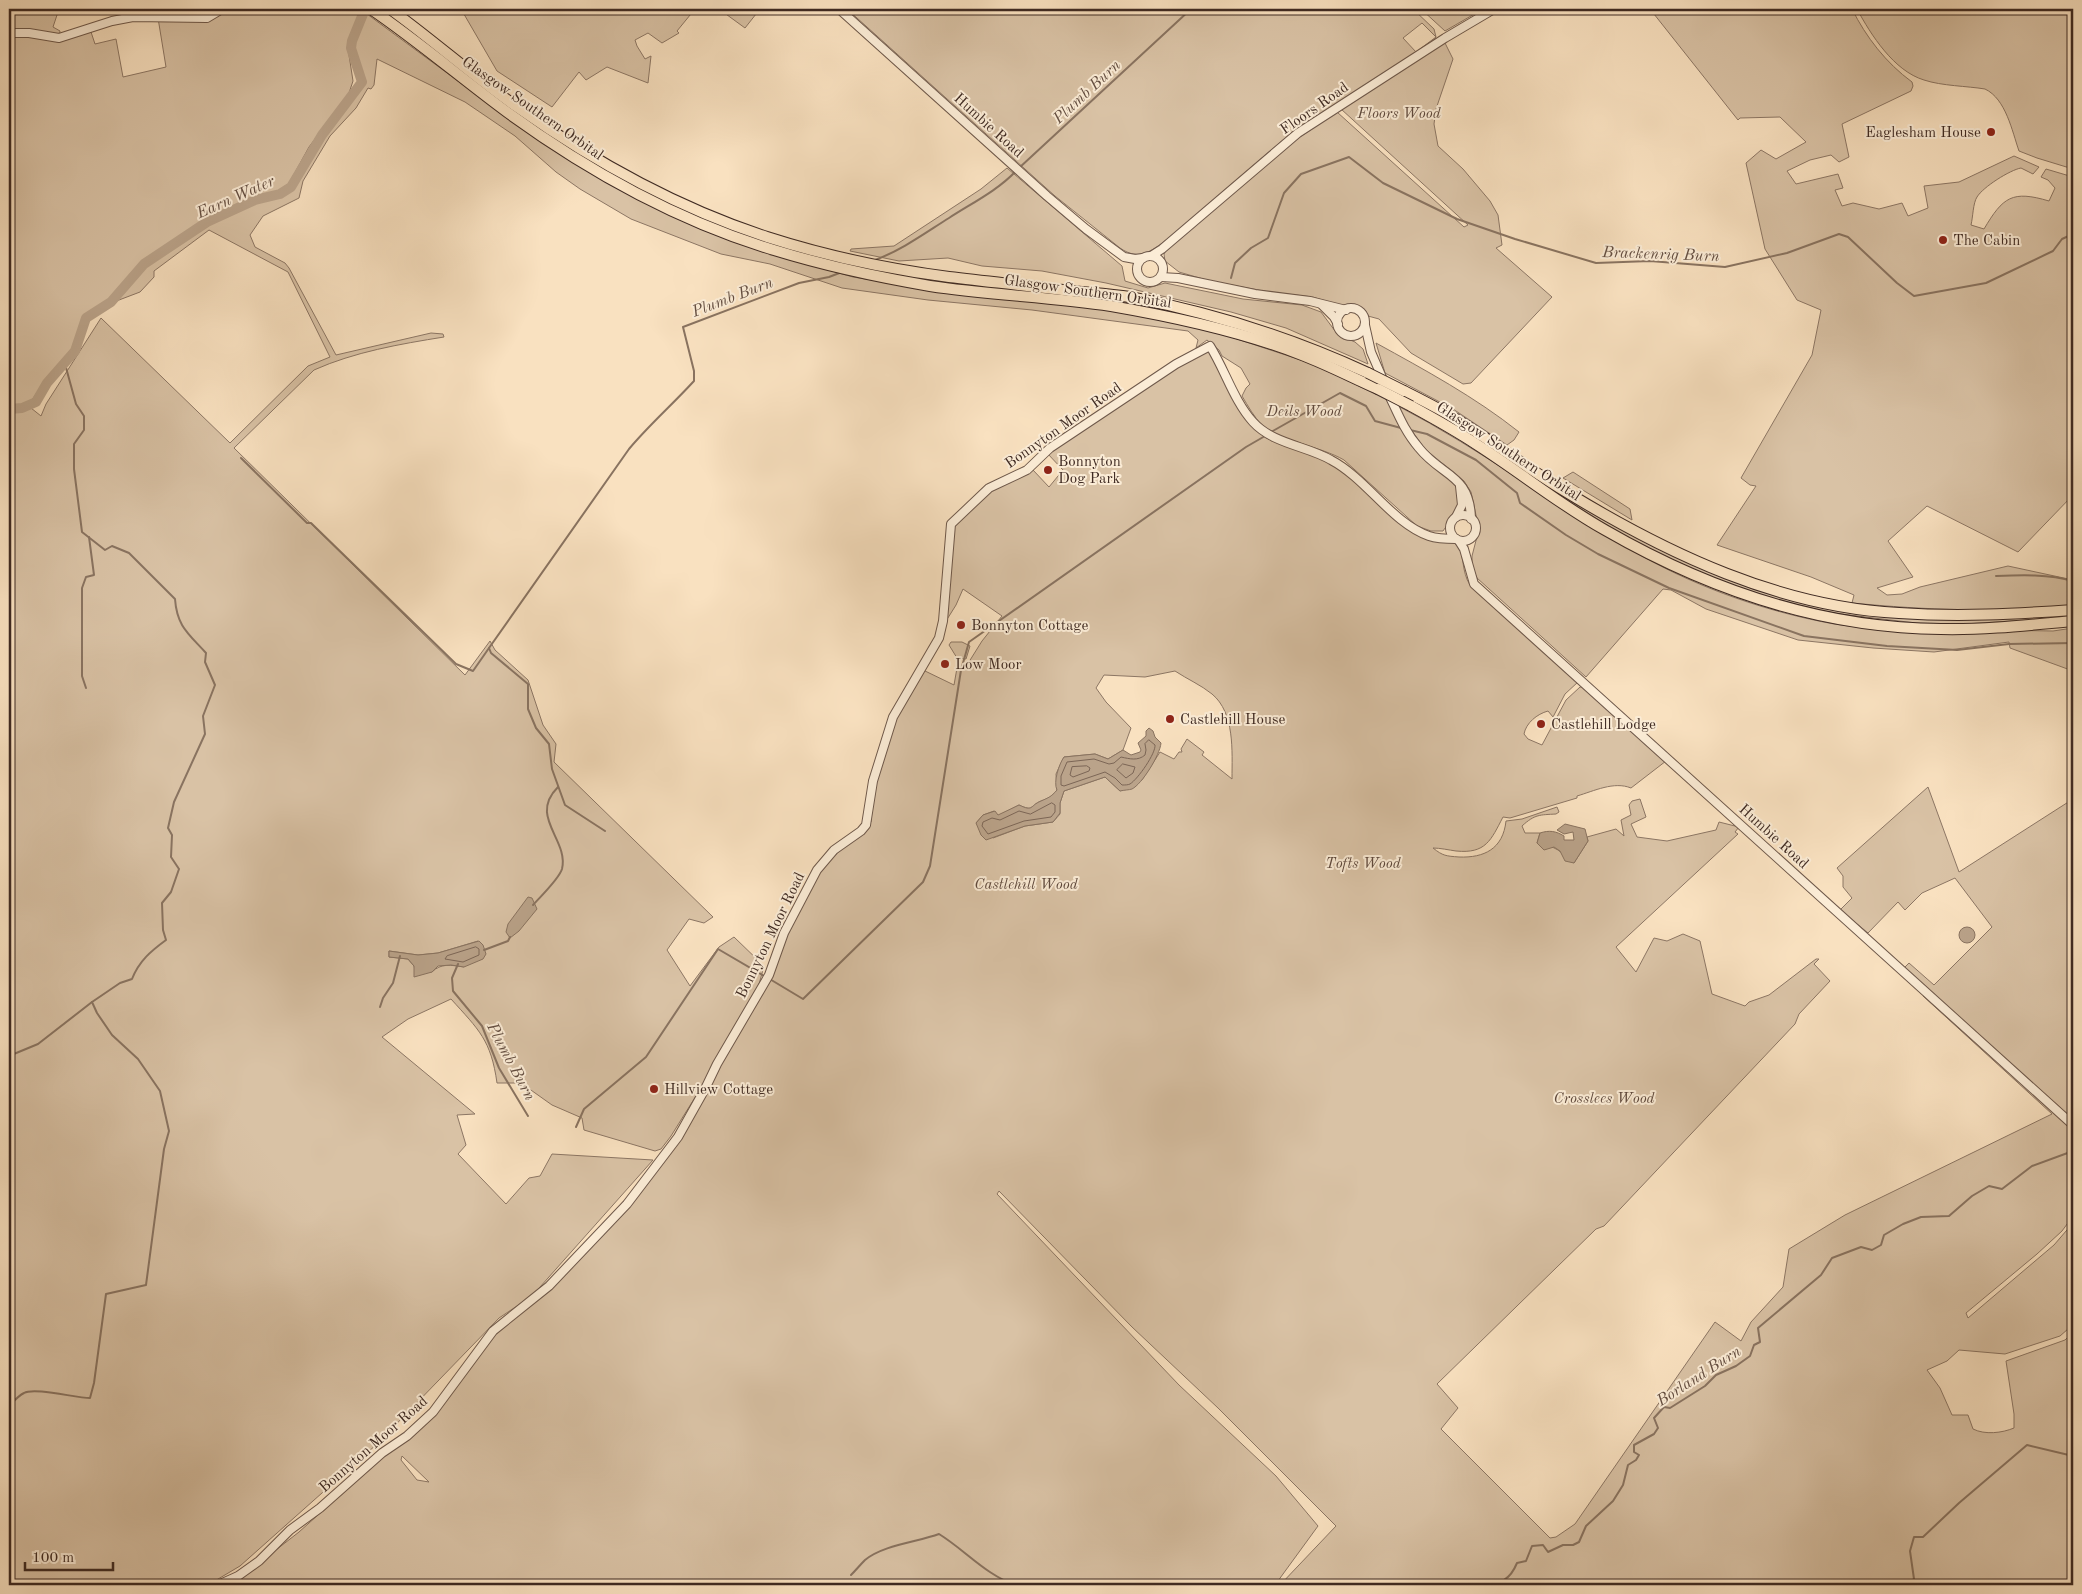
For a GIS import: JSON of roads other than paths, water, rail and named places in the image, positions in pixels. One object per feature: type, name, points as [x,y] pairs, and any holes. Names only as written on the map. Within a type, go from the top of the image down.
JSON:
[{"type":"highway","name":"Glasgow Southern Orbital","points":[[371,9],[558,148],[640,196],[713,229],[797,257],[838,268],[931,286],[1108,306],[1182,320],[1240,335],[1302,355],[1411,406],[1476,444],[1568,508],[1605,530],[1685,572],[1772,605],[1834,618],[1875,624],[1940,629],[1983,629],[2073,621]]},
{"type":"highway","name":"Glasgow Southern Orbital","points":[[390,9],[516,106],[601,161],[710,216],[758,234],[894,269],[1127,297],[1244,324],[1282,336],[1368,372],[1450,415],[1566,492],[1653,541],[1737,578],[1810,600],[1898,613],[1992,616],[2073,610]]},
{"type":"street","points":[[9,33],[29,33],[59,38],[112,21],[133,17],[208,18],[222,9]]},
{"type":"street","name":"Humbie Road","points":[[839,9],[1086,229],[1124,256],[1135,260],[1154,260]]},
{"type":"street","name":"Floors Road","points":[[1154,260],[1162,249],[1298,134],[1445,38],[1494,9]]},
{"type":"street","name":"Humbie Road","points":[[1124,256],[1137,272]]},
{"type":"street","points":[[1154,260],[1138,264],[1137,272],[1145,282],[1154,282],[1161,277],[1178,278],[1255,294],[1310,301],[1346,310],[1356,309],[1363,316],[1365,325],[1359,333],[1348,335],[1341,331],[1329,311],[1321,304]]},
{"type":"street","points":[[1154,260],[1161,277]]},
{"type":"street","points":[[1154,260],[1178,278]]},
{"type":"street","points":[[1338,324],[1339,316],[1346,310]]},
{"type":"street","name":"Humbie Road","points":[[1365,325],[1371,352],[1406,430],[1420,450],[1451,474],[1470,499],[1471,519],[1476,528],[1471,538],[1467,561]]},
{"type":"street","name":"Humbie Road","points":[[1348,335],[1361,341],[1371,352]]},
{"type":"street","name":"Bonnyton Moor Road","points":[[218,1585],[238,1576],[259,1561],[290,1530],[320,1508],[382,1453],[407,1436],[433,1412],[493,1331],[549,1286],[627,1204],[678,1137],[717,1064],[769,975],[775,963],[778,946],[817,870],[834,850],[866,825],[872,781],[893,716],[939,638],[944,613],[951,524],[989,488],[1027,470],[1050,448],[1176,364],[1210,346],[1240,404],[1254,422],[1266,432],[1333,460],[1352,474],[1398,516],[1421,533]]},
{"type":"street","points":[[1421,533],[1442,534],[1450,528],[1456,518],[1462,499],[1460,485]]},
{"type":"street","points":[[1456,518],[1464,516],[1471,519]]},
{"type":"street","name":"Humbie Road","points":[[1450,528],[1451,534],[1464,549],[1474,584],[2073,1125]]},
{"type":"street","points":[[1421,533],[1438,539],[1457,540],[1471,538]]},
{"type":"water","points":[[1149,728],[1161,743],[1160,748],[1154,762],[1132,789],[1120,791],[1105,777],[1064,791],[1060,803],[1060,813],[1053,822],[1025,826],[986,840],[981,835],[976,823],[983,815],[995,811],[998,815],[1019,805],[1031,808],[1053,794],[1057,790],[1057,773],[1064,757],[1095,754],[1108,759],[1123,750],[1131,755],[1140,752],[1138,743],[1146,736],[1146,731]]},
{"type":"water","points":[[1565,824],[1585,829],[1588,841],[1574,863],[1565,861],[1560,851],[1554,847],[1544,850],[1537,843],[1540,833],[1546,832],[1561,834],[1564,836],[1564,840],[1574,840],[1573,832],[1564,834],[1557,830]]},
{"type":"water","points":[[528,897],[532,898],[537,909],[519,931],[510,938],[506,932],[508,924]]},
{"type":"water","points":[[1967,927],[1973,929],[1975,935],[1973,941],[1967,943],[1961,941],[1959,935],[1961,929]]},
{"type":"water","points":[[479,941],[483,945],[486,954],[483,959],[464,967],[438,966],[432,972],[414,977],[414,966],[408,959],[389,957],[389,951],[418,955],[438,953]]},
{"type":"waterway","name":"Earn Water","points":[[9,409],[22,408],[36,402],[47,383],[75,351],[86,318],[111,302],[144,264],[207,222],[255,200],[280,194],[291,187],[322,135],[362,82],[351,48],[365,9]]},
{"type":"waterway","name":"Plumb Burn","points":[[1019,168],[1191,9]]},
{"type":"waterway","name":"Brackenrig Burn","points":[[1231,278],[1235,263],[1251,248],[1268,238],[1284,193],[1301,174],[1349,157],[1383,183],[1457,219],[1515,239],[1596,263],[1650,261],[1725,267],[1787,253],[1839,234],[1848,237],[1897,283],[1914,296],[1986,283],[2053,251],[2062,239],[2073,234]]},
{"type":"waterway","name":"Plumb Burn","points":[[875,260],[904,246],[984,196],[1001,185],[1016,171]]},
{"type":"waterway","name":"Plumb Burn","points":[[605,831],[565,805],[552,769],[549,744],[536,728],[528,709],[528,684],[491,653],[489,648],[629,449],[694,381],[694,371],[683,327],[799,283],[829,277],[842,272]]},
{"type":"waterway","points":[[9,1406],[29,1391],[90,1398],[94,1383],[106,1294],[146,1285],[164,1149],[169,1131],[160,1091],[138,1059],[112,1035],[92,1002],[120,983],[132,979],[146,957],[166,940],[163,930],[162,903],[171,892],[179,869],[171,857],[172,835],[168,828],[174,802],[205,734],[203,716],[215,685],[205,662],[206,653],[189,635],[181,623],[175,599],[129,553],[112,546],[105,550],[82,532],[74,469],[74,444],[84,430],[84,416],[76,404],[65,364]]},
{"type":"waterway","points":[[1271,432],[1340,393],[1366,406],[1375,421],[1401,428]]},
{"type":"waterway","points":[[1410,430],[1427,434],[1476,460],[1517,493],[1520,503],[1566,535],[1598,554],[1669,588],[1804,636],[1887,646],[1957,650],[2009,644],[2073,643]]},
{"type":"waterway","points":[[768,978],[803,999],[923,882],[930,866],[961,670],[969,642],[1246,447],[1265,436]]},
{"type":"waterway","points":[[241,458],[456,664],[473,671],[489,648]]},
{"type":"waterway","points":[[86,688],[82,676],[82,588],[86,577],[94,575],[89,537]]},
{"type":"waterway","points":[[1996,576],[2045,576],[2073,581]]},
{"type":"waterway","name":"Plumb Burn","points":[[533,905],[553,883],[562,869],[563,858],[551,828],[547,808],[550,798],[558,787]]},
{"type":"waterway","name":"Plumb Burn","points":[[484,950],[508,941],[510,937]]},
{"type":"waterway","points":[[576,1127],[584,1109],[646,1057],[718,949],[764,976]]},
{"type":"waterway","points":[[380,1007],[383,998],[393,983],[400,956]]},
{"type":"waterway","name":"Plumb Burn","points":[[458,964],[452,978],[453,991],[482,1026],[499,1068],[528,1116]]},
{"type":"waterway","points":[[9,1056],[38,1044],[92,1002]]},
{"type":"waterway","name":"Borland Burn","points":[[1479,1585],[1504,1580],[1517,1563],[1526,1561],[1532,1546],[1543,1545],[1548,1552],[1563,1545],[1573,1545],[1579,1542],[1586,1526],[1613,1501],[1623,1485],[1628,1465],[1636,1460],[1639,1455],[1634,1452],[1634,1445],[1654,1434],[1658,1428],[1654,1418],[1664,1407],[1670,1408],[1705,1386],[1716,1375],[1736,1366],[1750,1356],[1754,1345],[1760,1342],[1758,1328],[1821,1275],[1832,1258],[1861,1247],[1872,1250],[1881,1245],[1884,1235],[1903,1224],[1921,1217],[1949,1216],[1972,1196],[1989,1186],[2002,1189],[2032,1166],[2073,1151]]},
{"type":"waterway","points":[[1898,1585],[1905,1584],[1914,1579],[1910,1551],[1914,1537],[1923,1537],[1959,1503],[2027,1445],[2073,1456]]},
{"type":"waterway","points":[[851,1575],[872,1555],[900,1544],[939,1534],[995,1575],[1016,1585]]},
{"type":"place","name":"Eaglesham House","points":[[1991,132]]},
{"type":"place","name":"The Cabin","points":[[1943,240]]},
{"type":"place","name":"Bonnyton Dog Park","points":[[1048,470]]},
{"type":"place","name":"Bonnyton Cottage","points":[[961,625]]},
{"type":"place","name":"Low Moor","points":[[945,664]]},
{"type":"place","name":"Castlehill House","points":[[1170,719]]},
{"type":"place","name":"Castlehill Lodge","points":[[1541,724]]},
{"type":"place","name":"Hillview Cottage","points":[[654,1089]]},
{"type":"park label","name":"Floors Wood","points":[[1399,113]]},
{"type":"park label","name":"Deils Wood","points":[[1304,411]]},
{"type":"park label","name":"Tofts Wood","points":[[1363,863]]},
{"type":"park label","name":"Castlehill Wood","points":[[1026,884]]},
{"type":"park label","name":"Crosslees Wood","points":[[1604,1098]]}]
